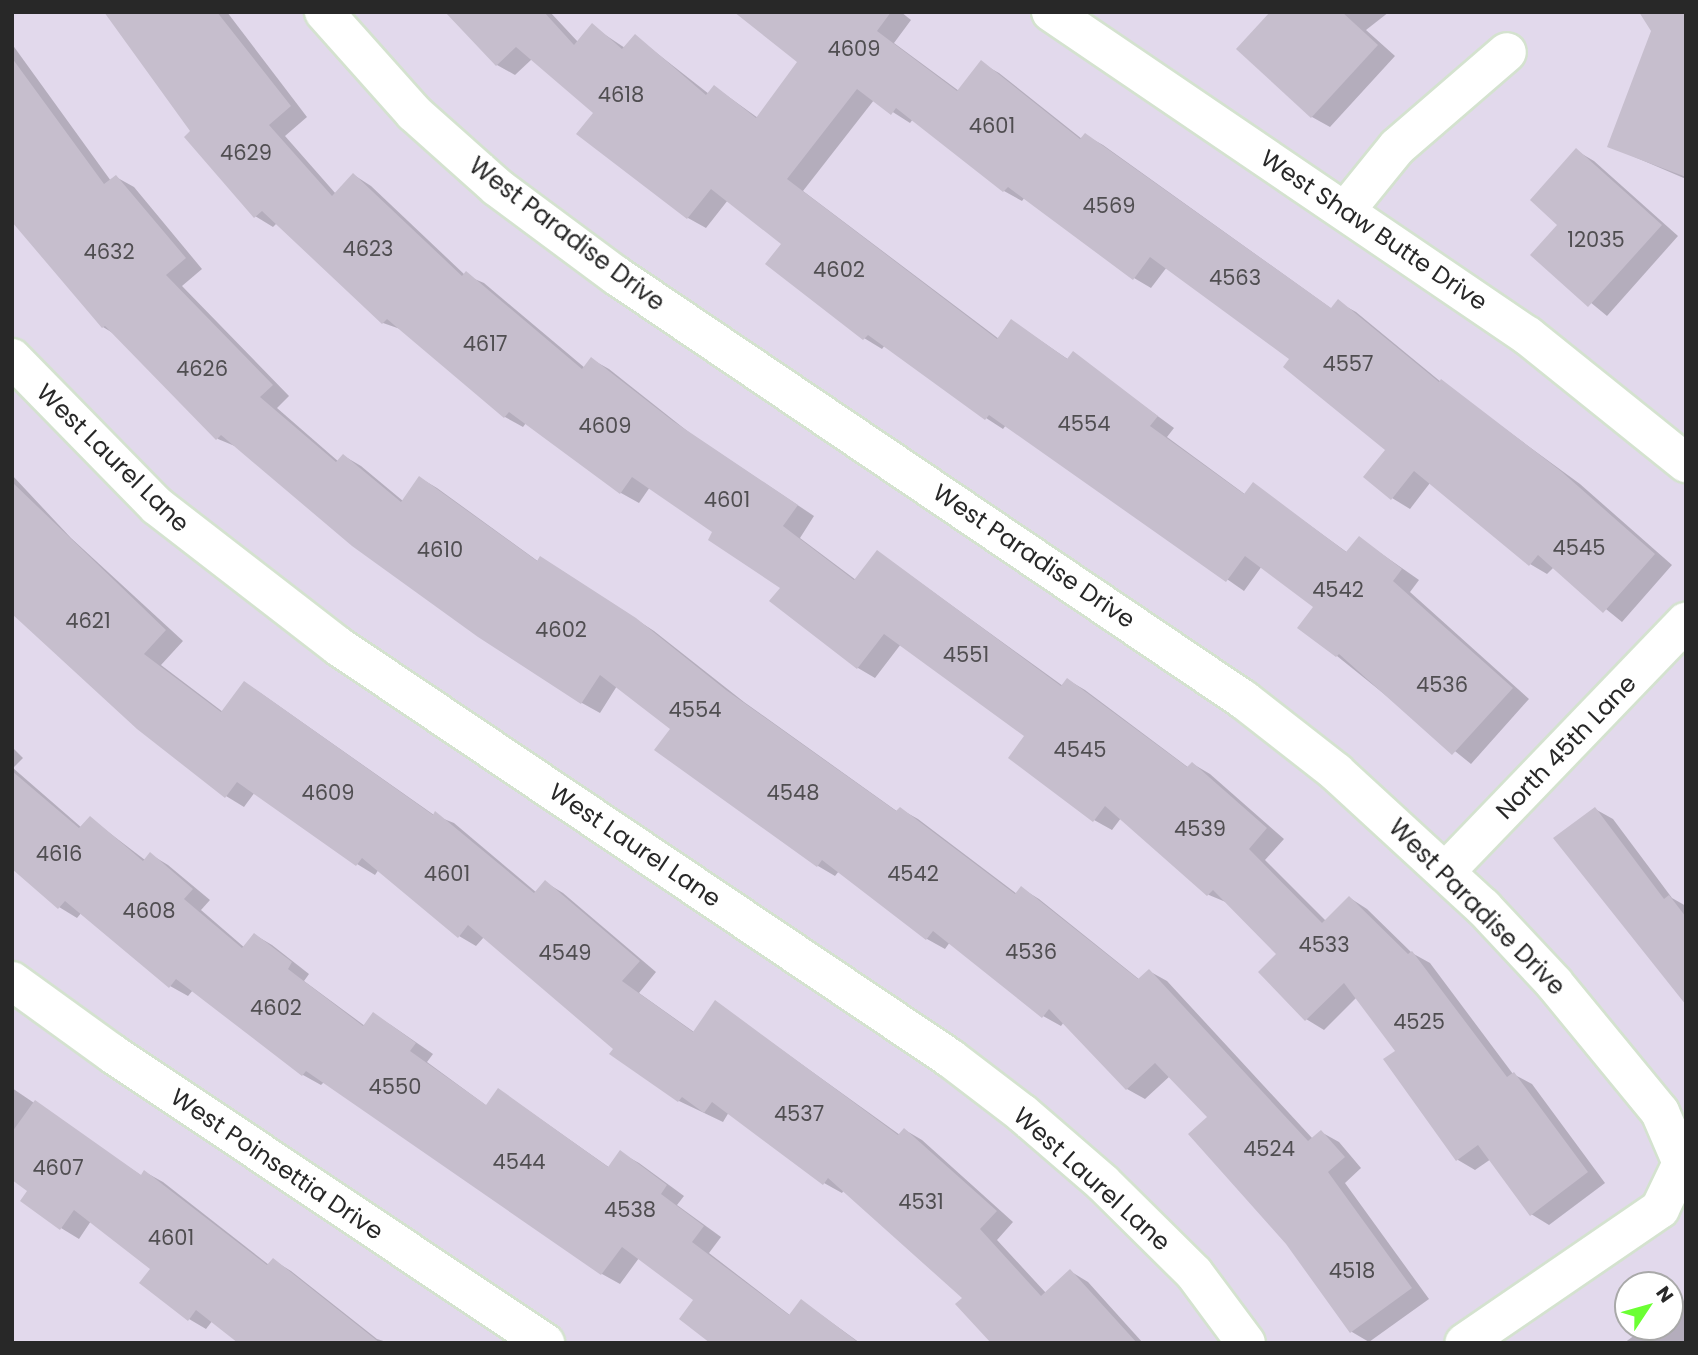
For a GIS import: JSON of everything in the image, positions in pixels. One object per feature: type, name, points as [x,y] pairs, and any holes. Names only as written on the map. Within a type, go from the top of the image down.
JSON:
[{"type":"street","name":"West Paradise Drive","points":[[324,12],[414,113],[497,187],[617,276],[1244,700],[1336,772],[1446,871],[1554,983],[1660,1112],[1682,1163],[1660,1209],[1464,1343]]},
{"type":"street","name":"West Shaw Butte Drive","points":[[1051,12],[1528,336],[1686,463]]},
{"type":"street","points":[[1346,210],[1397,147],[1507,52]]},
{"type":"street","name":"West Laurel Lane","points":[[12,358],[157,506],[338,646],[950,1058],[1022,1113],[1103,1183],[1194,1273],[1246,1343]]},
{"type":"street","name":"North 45th Lane","points":[[1446,871],[1686,622]]},
{"type":"street","name":"West Poinsettia Drive","points":[[12,981],[113,1054],[545,1343]]},
{"type":"building","points":[[104,12],[217,12],[291,106],[269,125],[332,196],[353,173],[462,276],[466,271],[582,369],[591,357],[673,421],[798,505],[783,526],[854,580],[877,550],[1061,686],[1067,678],[1187,767],[1192,762],[1267,828],[1249,849],[1322,923],[1349,896],[1408,954],[1412,951],[1507,1077],[1514,1072],[1588,1172],[1530,1216],[1478,1145],[1456,1161],[1383,1059],[1395,1051],[1344,983],[1305,1021],[1258,972],[1276,954],[1213,890],[1207,896],[1105,806],[1093,822],[1008,758],[1024,736],[884,634],[857,669],[769,601],[780,588],[708,540],[712,532],[632,477],[620,494],[509,412],[504,418],[387,319],[382,324],[262,211],[254,218],[184,137],[190,131]]},
{"type":"building","points":[[445,12],[544,12],[574,45],[592,23],[622,49],[635,34],[706,95],[714,85],[756,118],[797,62],[734,12],[891,12],[877,31],[957,91],[981,60],[1080,139],[1085,133],[1331,308],[1338,299],[1439,382],[1441,379],[1562,472],[1655,554],[1603,613],[1538,555],[1529,566],[1414,471],[1391,500],[1363,477],[1385,450],[1283,367],[1289,359],[1150,257],[1133,280],[1008,187],[1003,192],[896,108],[891,115],[857,89],[787,179],[997,339],[1011,319],[1067,359],[1073,351],[1158,416],[1150,426],[1244,494],[1253,482],[1346,552],[1359,536],[1402,569],[1393,581],[1513,688],[1452,755],[1339,654],[1336,657],[1297,628],[1313,607],[1245,556],[1226,582],[989,415],[985,420],[868,335],[863,340],[765,264],[781,244],[711,189],[687,219],[576,134],[593,113],[516,47],[496,66]]},
{"type":"building","points":[[1270,12],[1342,12],[1378,45],[1311,118],[1236,49]]},
{"type":"building","points":[[1639,12],[1686,12],[1686,177],[1607,147],[1651,31]]},
{"type":"building","points":[[12,58],[104,184],[116,175],[186,258],[166,275],[273,385],[260,397],[336,462],[343,454],[401,502],[419,476],[537,561],[540,556],[636,618],[726,690],[896,811],[900,807],[1015,894],[1021,886],[1138,979],[1149,969],[1308,1141],[1321,1130],[1345,1157],[1328,1172],[1412,1288],[1350,1333],[1286,1244],[1188,1134],[1207,1117],[1155,1063],[1126,1090],[1049,1009],[1042,1018],[933,931],[926,940],[822,860],[817,867],[654,750],[670,729],[600,675],[581,704],[478,637],[352,546],[221,435],[216,440],[105,326],[102,328],[12,222]]},
{"type":"building","points":[[1576,148],[1662,225],[1588,307],[1530,255],[1557,225],[1530,200]]},
{"type":"building","points":[[12,482],[166,630],[144,654],[221,712],[244,681],[433,815],[435,811],[534,893],[545,880],[640,961],[622,981],[693,1032],[715,1000],[898,1135],[904,1128],[997,1211],[980,1229],[1041,1296],[1070,1269],[1137,1343],[991,1343],[955,1304],[962,1298],[828,1178],[823,1185],[712,1102],[704,1113],[682,1097],[678,1102],[609,1054],[613,1049],[468,925],[458,938],[362,858],[356,866],[237,782],[225,798],[137,729],[12,614]]},
{"type":"building","points":[[12,771],[79,828],[90,816],[143,861],[150,852],[193,889],[184,899],[242,948],[254,933],[292,962],[288,969],[363,1026],[373,1012],[416,1043],[410,1051],[486,1105],[498,1088],[608,1167],[620,1150],[667,1185],[661,1194],[704,1226],[692,1242],[789,1315],[801,1299],[859,1343],[710,1343],[679,1319],[693,1300],[622,1247],[601,1275],[306,1071],[302,1076],[176,979],[169,988],[65,901],[58,909],[12,869]]},
{"type":"building","points":[[1595,807],[1664,899],[1669,895],[1686,917],[1686,1005],[1553,838]]},
{"type":"building","points":[[35,1100],[141,1175],[144,1170],[267,1265],[273,1258],[380,1343],[238,1343],[196,1310],[188,1321],[139,1283],[150,1269],[74,1210],[60,1230],[20,1201],[27,1191],[12,1180],[12,1132]]}]
